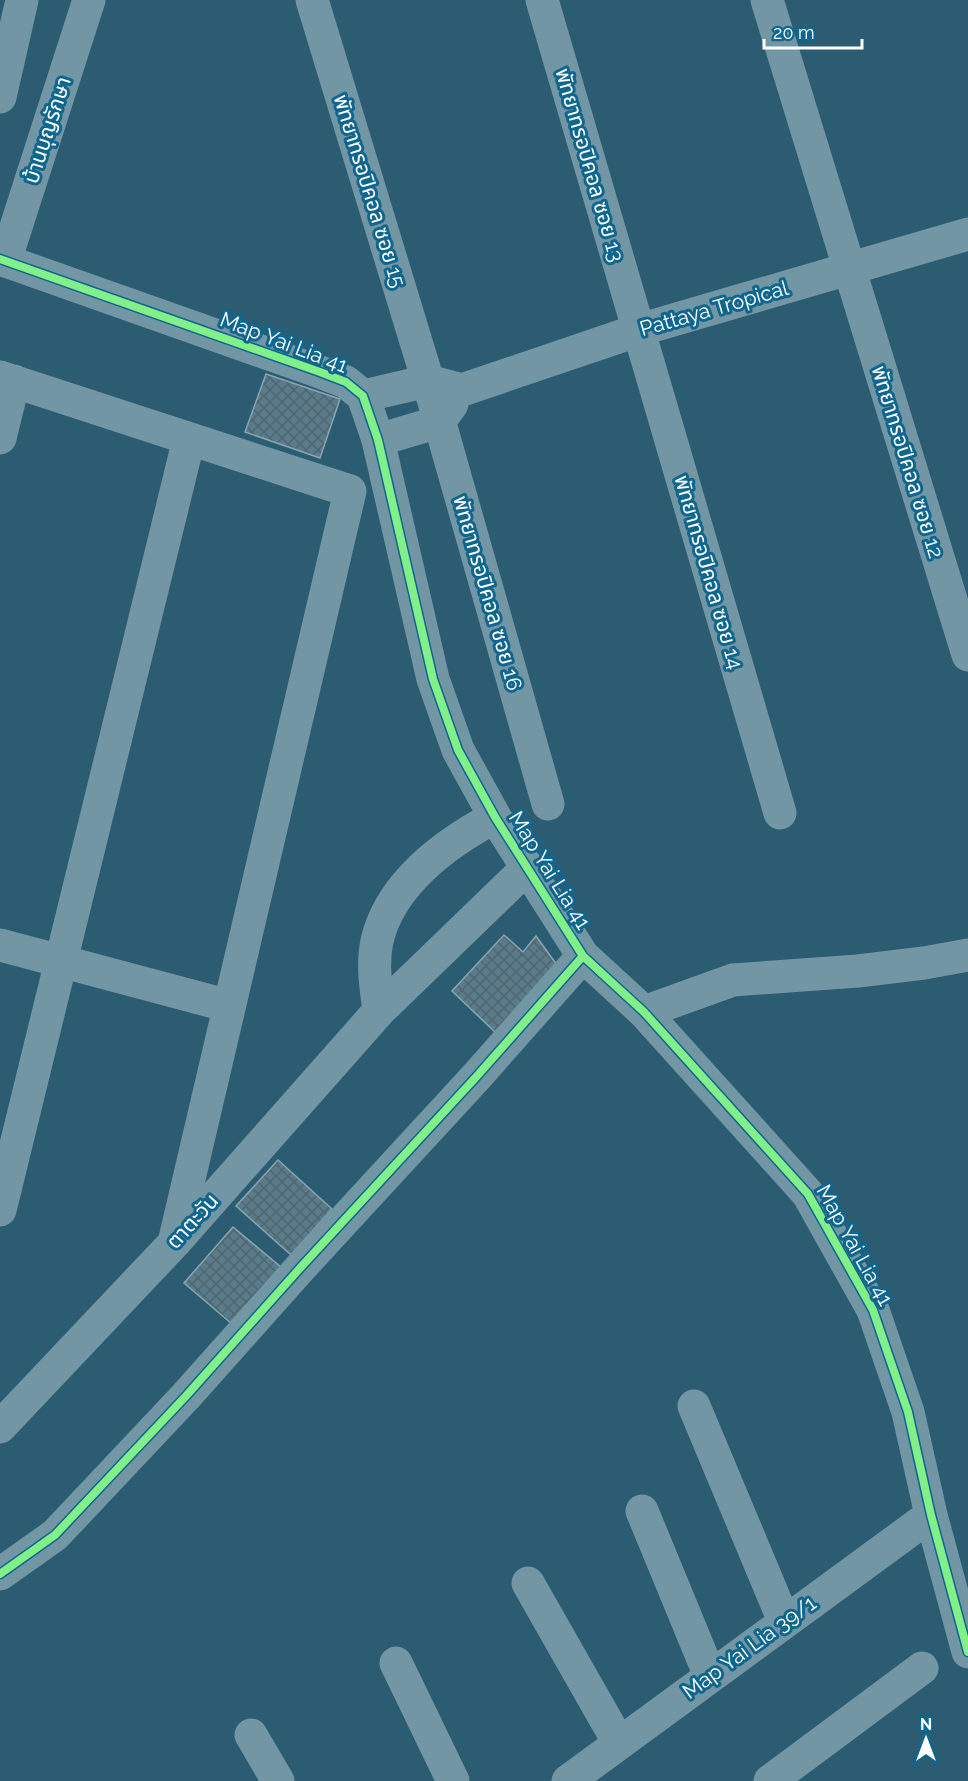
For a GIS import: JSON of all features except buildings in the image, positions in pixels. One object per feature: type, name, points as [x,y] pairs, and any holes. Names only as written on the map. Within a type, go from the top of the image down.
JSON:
[{"type":"street","points":[[0,97],[22,0]]},
{"type":"street","name":"บ้านบุญรักษา","points":[[2,260],[89,0]]},
{"type":"street","name":"พัทยาทรอปิคอล ซอย 15","points":[[312,0],[428,381]]},
{"type":"street","name":"พัทยาทรอปิคอล ซอย 13","points":[[542,0],[639,330]]},
{"type":"street","name":"พัทยาทรอปิคอล ซอย 12","points":[[767,0],[968,655]]},
{"type":"street","name":"Pattaya Tropical","points":[[462,390],[639,330],[968,234]]},
{"type":"street","name":"Map Yai Lia 41","points":[[2,260],[320,372],[346,382],[363,396],[378,440],[433,679],[458,750],[495,817],[583,956],[644,1012],[808,1194],[873,1310],[908,1412],[931,1515],[968,1652]]},
{"type":"street","name":"พัทยาทรอปิคอล ซอย 14","points":[[639,330],[780,813]]},
{"type":"street","points":[[0,438],[7,379],[350,491],[174,1243]]},
{"type":"street","points":[[363,396],[428,381],[462,390],[439,422],[378,440]]},
{"type":"street","name":"พัทยาทรอปิคอล ซอย 16","points":[[428,381],[548,804]]},
{"type":"street","points":[[0,1210],[189,439]]},
{"type":"street","points":[[379,1011],[374,968],[377,942],[385,916],[406,885],[430,860],[476,827],[495,817]]},
{"type":"street","name":"ตาตะวัน","points":[[0,1427],[174,1243],[379,1011],[528,867]]},
{"type":"street","points":[[0,945],[229,1006]]},
{"type":"street","points":[[644,1012],[733,980],[924,963],[968,955]]},
{"type":"street","points":[[0,1574],[55,1535],[186,1396],[583,956]]},
{"type":"street","points":[[694,1406],[784,1622]]},
{"type":"street","points":[[642,1512],[710,1676]]},
{"type":"street","name":"Map Yai Lia 39/1","points":[[568,1781],[931,1515]]},
{"type":"street","points":[[528,1583],[619,1743]]},
{"type":"street","points":[[396,1663],[453,1781]]},
{"type":"street","points":[[770,1781],[922,1668]]},
{"type":"street","points":[[251,1735],[278,1781]]},
{"type":"cycle path","points":[[0,259],[320,372],[346,382],[363,396],[378,440],[433,679],[458,750],[495,817],[583,956],[644,1012],[808,1194],[873,1310],[908,1412],[931,1515],[968,1652]]},
{"type":"cycle path","points":[[0,1574],[55,1535],[186,1396],[583,956]]}]
